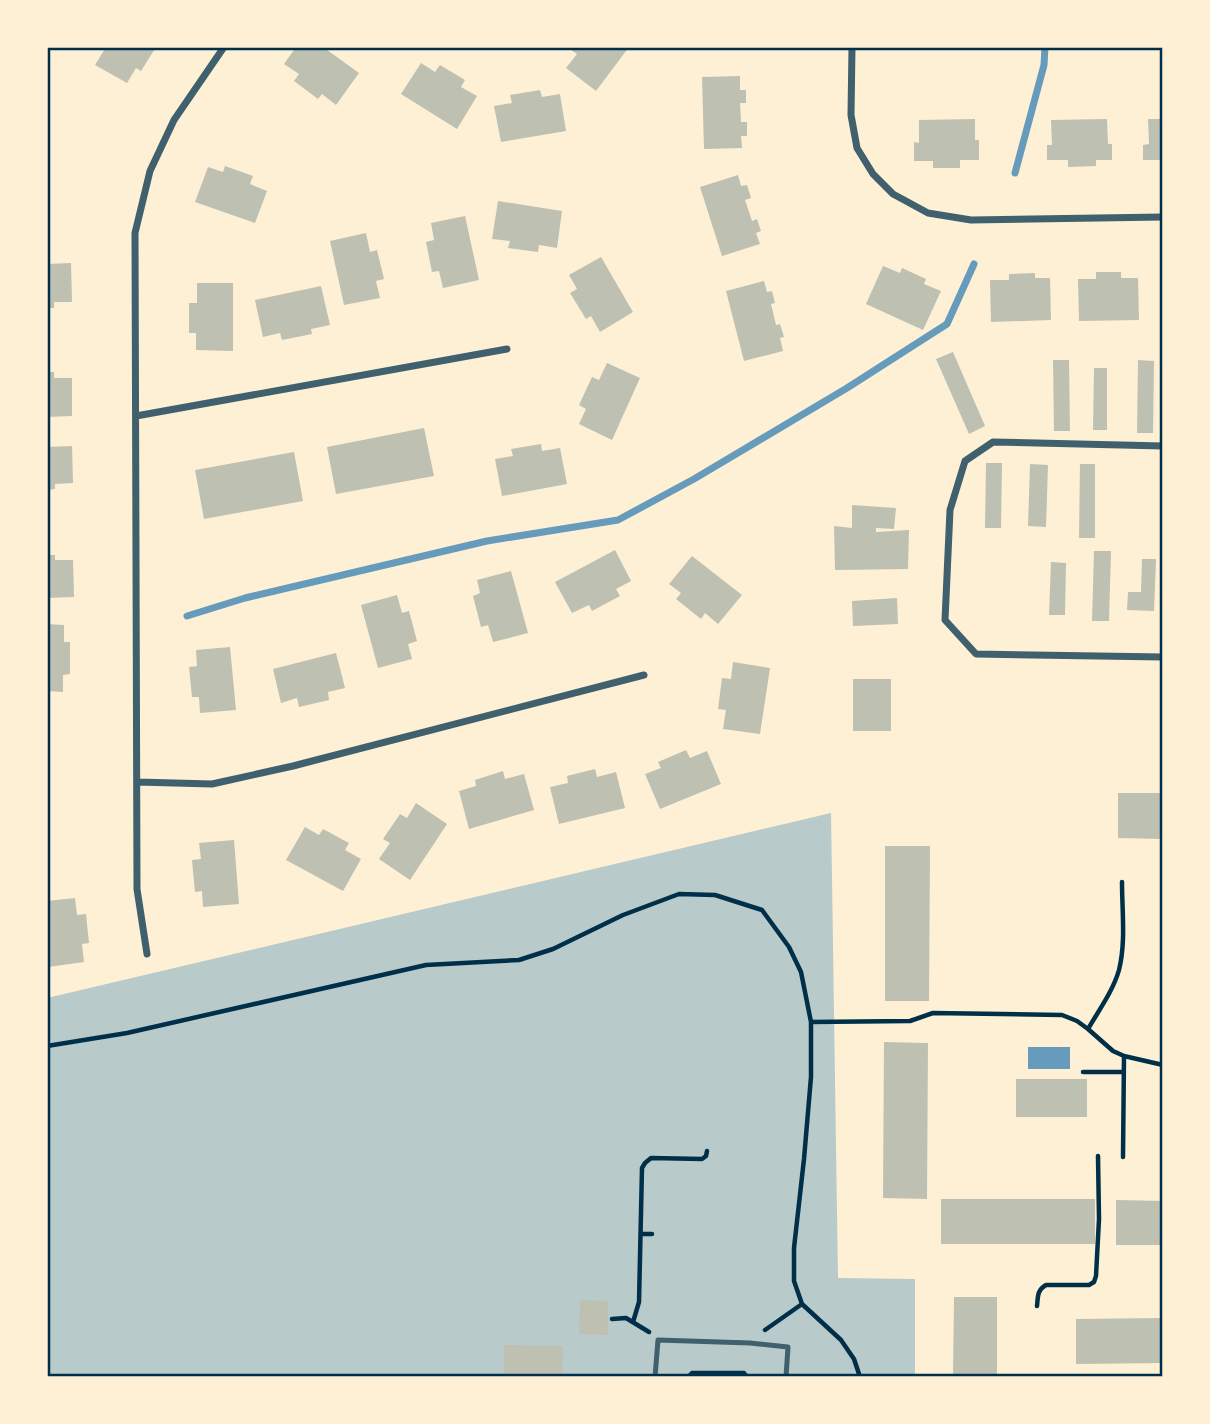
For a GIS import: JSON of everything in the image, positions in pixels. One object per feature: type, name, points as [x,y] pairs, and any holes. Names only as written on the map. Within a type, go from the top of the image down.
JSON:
[{"type":"street","points":[[147,954],[137,889],[135,233],[149,171],[174,120],[225,47]]},
{"type":"street","points":[[852,47],[851,115],[857,148],[873,174],[893,194],[928,213],[971,220],[1163,217]]},
{"type":"street","points":[[136,416],[507,349]]},
{"type":"street","points":[[1163,446],[993,442],[965,461],[950,510],[945,620],[976,654],[1163,657]]},
{"type":"street","points":[[137,782],[212,784],[293,766],[644,675]]},
{"type":"lane","points":[[655,1377],[658,1340],[788,1347],[786,1377]]},
{"type":"path","points":[[1088,1029],[1118,973],[1123,950],[1122,882]]},
{"type":"path","points":[[47,1045],[127,1032],[426,965],[519,960],[553,949],[623,915],[679,894],[715,895],[762,911],[789,947],[802,972],[811,1022],[811,1077],[794,1248],[794,1281],[802,1304],[841,1339],[854,1359],[860,1377]]},
{"type":"path","points":[[811,1022],[910,1021],[933,1013],[1062,1016],[1077,1021],[1113,1051],[1163,1065]]},
{"type":"path","points":[[1123,1157],[1124,1056]]},
{"type":"path","points":[[1083,1072],[1124,1072]]},
{"type":"path","points":[[634,1322],[639,1302],[641,1175],[645,1163],[651,1158],[702,1159],[707,1151]]},
{"type":"path","points":[[1037,1307],[1039,1292],[1046,1285],[1089,1285],[1094,1282],[1100,1219],[1098,1156]]},
{"type":"path","points":[[641,1234],[652,1234]]},
{"type":"path","points":[[750,1343],[802,1304]]},
{"type":"path","points":[[612,1319],[626,1318],[645,1328],[658,1340]]},
{"type":"path","points":[[688,1377],[692,1373],[744,1373],[747,1377]]},
{"type":"shaded area","points":[[831,813],[838,1278],[915,1279],[915,1377],[47,1377],[47,998]]},
{"type":"water","points":[[1028,1047],[1070,1047],[1070,1069],[1028,1069]]},
{"type":"building","points":[[106,47],[156,47],[141,71],[136,68],[127,83],[95,65]]},
{"type":"building","points":[[296,47],[323,47],[359,73],[336,105],[322,94],[318,99],[294,81],[299,74],[284,64]]},
{"type":"building","points":[[574,47],[629,47],[596,91],[566,68],[577,54],[571,50]]},
{"type":"building","points":[[421,63],[435,72],[440,65],[465,80],[461,87],[477,96],[457,129],[401,94]]},
{"type":"building","points":[[740,76],[740,90],[746,90],[746,103],[740,103],[741,122],[747,122],[747,136],[741,136],[742,148],[704,149],[702,77]]},
{"type":"building","points":[[540,90],[542,97],[560,94],[566,131],[501,142],[494,106],[512,103],[510,95]]},
{"type":"building","points":[[975,119],[979,160],[960,160],[960,168],[933,168],[933,161],[914,161],[914,142],[919,143],[919,120]]},
{"type":"building","points":[[1107,119],[1112,160],[1096,160],[1096,166],[1068,167],[1068,160],[1047,160],[1047,145],[1052,145],[1051,120]]},
{"type":"building","points":[[1148,119],[1163,119],[1163,160],[1143,160],[1143,145],[1149,144]]},
{"type":"building","points":[[225,166],[253,176],[250,184],[267,191],[255,223],[195,202],[208,167],[223,172]]},
{"type":"building","points":[[738,175],[741,186],[747,185],[751,198],[745,200],[752,221],[757,219],[761,231],[756,233],[760,244],[722,256],[700,187]]},
{"type":"building","points":[[498,201],[562,211],[557,248],[539,245],[538,252],[508,248],[510,241],[492,239]]},
{"type":"building","points":[[465,216],[479,280],[443,288],[439,271],[432,272],[426,242],[434,240],[431,223]]},
{"type":"building","points":[[366,233],[370,252],[377,250],[384,279],[376,281],[380,298],[344,305],[330,241]]},
{"type":"building","points":[[601,257],[633,312],[600,332],[591,316],[586,319],[570,293],[577,289],[569,275]]},
{"type":"building","points":[[71,263],[72,302],[54,302],[54,308],[47,308],[47,264]]},
{"type":"building","points":[[883,266],[900,273],[902,268],[926,279],[924,284],[941,291],[923,330],[866,304]]},
{"type":"building","points":[[1096,272],[1121,272],[1121,278],[1138,278],[1139,320],[1079,321],[1078,279],[1096,279]]},
{"type":"building","points":[[1035,273],[1035,278],[1050,278],[1051,320],[991,322],[990,280],[1009,280],[1009,274]]},
{"type":"building","points":[[764,281],[767,292],[772,291],[775,303],[771,304],[776,325],[780,324],[784,337],[780,338],[783,351],[744,361],[726,291]]},
{"type":"building","points":[[197,283],[233,283],[233,351],[196,350],[196,333],[189,333],[189,303],[197,303]]},
{"type":"building","points":[[321,286],[330,325],[311,329],[312,334],[282,340],[280,333],[263,337],[255,300]]},
{"type":"building","points":[[953,352],[985,426],[969,434],[936,359]]},
{"type":"building","points":[[1053,360],[1069,360],[1070,431],[1054,431]]},
{"type":"building","points":[[1138,360],[1154,361],[1153,433],[1137,433]]},
{"type":"building","points":[[607,363],[640,378],[612,440],[579,424],[586,409],[579,405],[592,377],[599,380]]},
{"type":"building","points":[[1094,368],[1107,368],[1107,430],[1093,430]]},
{"type":"building","points":[[47,372],[54,372],[54,378],[72,378],[72,416],[47,417]]},
{"type":"building","points":[[424,428],[434,476],[336,494],[327,447]]},
{"type":"building","points":[[541,444],[542,451],[560,448],[567,484],[502,496],[495,459],[513,456],[511,449]]},
{"type":"building","points":[[72,446],[73,483],[55,484],[55,489],[47,490],[47,447]]},
{"type":"building","points":[[294,452],[303,501],[204,519],[195,470]]},
{"type":"building","points":[[986,463],[1002,463],[1001,528],[985,528]]},
{"type":"building","points":[[1030,464],[1048,465],[1046,527],[1028,526]]},
{"type":"building","points":[[1080,464],[1095,464],[1095,538],[1079,538]]},
{"type":"building","points":[[852,505],[896,508],[894,529],[876,528],[876,532],[909,530],[908,569],[835,570],[834,526],[852,528]]},
{"type":"building","points":[[615,550],[631,581],[616,589],[620,596],[592,611],[589,605],[572,613],[555,582]]},
{"type":"building","points":[[1094,551],[1111,551],[1109,621],[1092,621]]},
{"type":"building","points":[[47,555],[55,555],[55,560],[73,560],[74,597],[47,598]]},
{"type":"building","points":[[692,556],[742,595],[718,624],[705,613],[701,619],[676,599],[681,593],[669,584]]},
{"type":"building","points":[[1142,559],[1156,559],[1154,611],[1127,610],[1128,592],[1141,592]]},
{"type":"building","points":[[1051,562],[1066,563],[1065,615],[1049,615]]},
{"type":"building","points":[[511,571],[528,633],[493,642],[488,625],[481,627],[473,596],[480,593],[477,580]]},
{"type":"building","points":[[397,595],[402,613],[409,611],[417,641],[408,644],[412,659],[378,668],[361,605]]},
{"type":"building","points":[[897,598],[898,624],[853,626],[852,601]]},
{"type":"building","points":[[47,624],[64,625],[64,642],[70,642],[70,674],[63,675],[63,692],[47,691]]},
{"type":"building","points":[[230,647],[236,710],[200,713],[199,697],[192,697],[189,667],[197,666],[196,650]]},
{"type":"building","points":[[336,653],[345,688],[328,692],[329,700],[299,707],[297,698],[281,703],[273,669]]},
{"type":"building","points":[[733,662],[770,668],[760,734],[723,729],[726,710],[718,709],[722,678],[731,679]]},
{"type":"building","points":[[853,679],[891,679],[891,731],[853,731]]},
{"type":"building","points":[[686,750],[690,758],[707,751],[721,784],[660,809],[645,774],[661,768],[658,762]]},
{"type":"building","points":[[595,769],[597,777],[616,772],[625,808],[559,824],[550,787],[568,783],[567,776]]},
{"type":"building","points":[[503,771],[505,779],[524,774],[534,810],[469,829],[459,791],[476,786],[475,780]]},
{"type":"building","points":[[1118,793],[1163,793],[1163,839],[1118,838]]},
{"type":"building","points":[[416,803],[447,824],[410,880],[379,859],[390,843],[383,839],[400,814],[407,818]]},
{"type":"building","points":[[305,827],[319,835],[323,829],[349,843],[345,850],[361,859],[343,891],[286,860]]},
{"type":"building","points":[[234,840],[239,904],[203,907],[202,891],[195,892],[192,860],[201,859],[199,843]]},
{"type":"building","points":[[885,846],[930,846],[929,1001],[885,1001]]},
{"type":"building","points":[[75,898],[77,915],[86,914],[89,943],[82,944],[84,962],[48,967],[47,901]]},
{"type":"building","points":[[884,1042],[928,1043],[927,1199],[883,1198]]},
{"type":"building","points":[[1016,1079],[1087,1079],[1087,1117],[1016,1117]]},
{"type":"building","points":[[941,1199],[1095,1199],[1095,1244],[941,1244]]},
{"type":"building","points":[[1116,1200],[1163,1201],[1163,1245],[1116,1245]]},
{"type":"building","points":[[954,1297],[997,1297],[997,1377],[953,1377]]},
{"type":"building","points":[[580,1300],[608,1301],[608,1335],[579,1334]]},
{"type":"building","points":[[1163,1318],[1163,1363],[1076,1364],[1076,1319]]},
{"type":"building","points":[[504,1345],[563,1346],[562,1377],[504,1377]]},
{"type":"waterway","points":[[1015,173],[1044,65],[1045,47]]},
{"type":"waterway","points":[[187,616],[245,598],[487,541],[618,520],[694,479],[847,388],[947,324],[974,264]]}]
